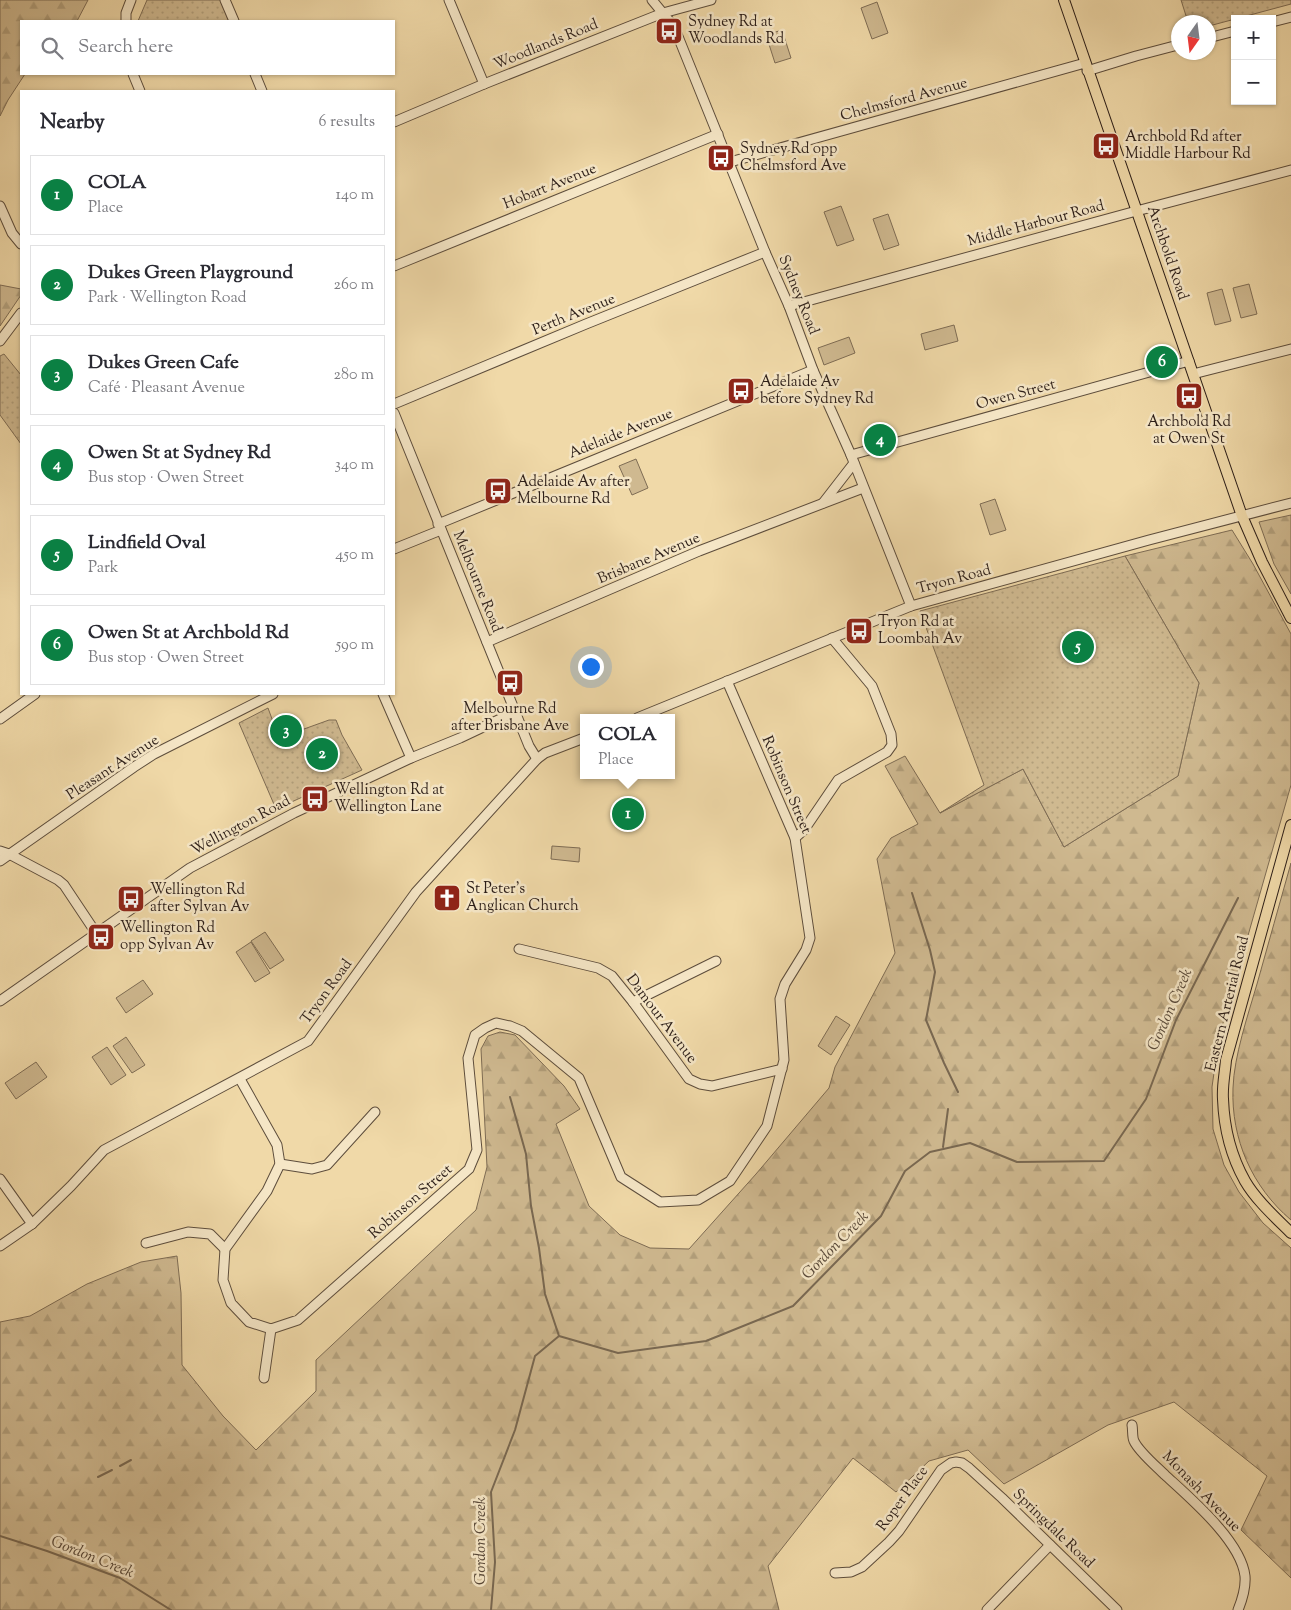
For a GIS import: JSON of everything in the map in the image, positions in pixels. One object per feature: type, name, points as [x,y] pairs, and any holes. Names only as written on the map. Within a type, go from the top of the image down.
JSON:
[{"type":"main road","name":"Archbold Road","points":[[1064,0],[1242,516]]},
{"type":"main road","points":[[1242,516],[1262,562],[1291,618]]},
{"type":"main road","name":"Eastern Arterial Road","points":[[1291,824],[1226,1060],[1222,1097],[1225,1124],[1231,1150],[1245,1181],[1270,1212],[1291,1233]]},
{"type":"street","points":[[126,20],[126,12],[131,0]]},
{"type":"street","points":[[225,0],[234,20]]},
{"type":"street","points":[[449,0],[484,84]]},
{"type":"street","name":"Sydney Road","points":[[652,0],[675,29],[911,606]]},
{"type":"street","name":"Woodlands Road","points":[[395,122],[663,13],[711,0]]},
{"type":"street","points":[[1276,21],[1291,17]]},
{"type":"street","points":[[1216,36],[1231,32]]},
{"type":"street","name":"Chelmsford Avenue","points":[[730,162],[1086,67],[1171,47]]},
{"type":"street","points":[[133,75],[140,90]]},
{"type":"street","points":[[255,75],[262,90]]},
{"type":"street","name":"Hobart Avenue","points":[[395,266],[718,134]]},
{"type":"street","name":"Middle Harbour Road","points":[[789,306],[1291,170]]},
{"type":"street","points":[[0,206],[12,233],[20,243]]},
{"type":"street","name":"Perth Avenue","points":[[395,404],[765,252]]},
{"type":"street","points":[[0,341],[20,314]]},
{"type":"street","points":[[1193,374],[1291,349]]},
{"type":"street","name":"Owen Street","points":[[852,459],[1189,361]]},
{"type":"street","name":"Adelaide Avenue","points":[[395,549],[440,527],[813,370]]},
{"type":"street","name":"Melbourne Road","points":[[395,415],[529,746],[537,759]]},
{"type":"street","points":[[823,503],[852,459]]},
{"type":"street","name":"Brisbane Avenue","points":[[487,642],[700,551],[863,488]]},
{"type":"street","name":"Tryon Road","points":[[647,714],[911,606],[1149,540],[1291,504]]},
{"type":"street","points":[[794,838],[804,830],[838,780],[887,752],[892,745],[891,734],[872,686],[832,638]]},
{"type":"street","name":"Robinson Street","points":[[271,1329],[298,1320],[469,1169],[477,1150],[468,1058],[475,1035],[496,1023],[522,1031],[579,1078],[621,1177],[660,1202],[698,1200],[730,1181],[768,1126],[784,1060],[780,999],[785,984],[806,950],[810,938],[794,838],[727,681]]},
{"type":"street","points":[[0,718],[34,695]]},
{"type":"street","name":"Pleasant Avenue","points":[[0,861],[5,853],[154,754],[271,695]]},
{"type":"street","points":[[383,695],[411,758]]},
{"type":"street","name":"Wellington Road","points":[[0,1001],[190,868],[218,852],[294,813],[411,758],[516,712]]},
{"type":"street","name":"Tryon Road","points":[[0,1246],[32,1224],[104,1150],[308,1041],[416,892],[537,759],[545,753],[580,740]]},
{"type":"street","points":[[5,853],[58,880],[64,885],[96,933]]},
{"type":"street","name":"Damour Avenue","points":[[519,949],[598,968],[612,976],[688,1079],[712,1086],[782,1069]]},
{"type":"street","points":[[633,1002],[716,961]]},
{"type":"street","points":[[240,1079],[276,1145],[280,1164],[268,1192],[225,1249],[223,1280],[231,1304],[249,1322],[271,1329],[264,1378]]},
{"type":"street","points":[[280,1164],[312,1169],[327,1165],[375,1112]]},
{"type":"street","points":[[0,1179],[32,1224]]},
{"type":"street","points":[[146,1243],[188,1232],[210,1234],[225,1249]]},
{"type":"street","name":"Monash Avenue","points":[[1132,1425],[1133,1440],[1144,1453],[1195,1503],[1233,1544],[1242,1564],[1245,1578],[1243,1598],[1238,1610]]},
{"type":"street","name":"Roper Place","points":[[835,1574],[857,1570],[889,1542],[900,1531],[945,1465],[956,1462],[962,1463],[969,1468]]},
{"type":"street","name":"Springdale Road","points":[[969,1468],[1117,1610]]},
{"type":"street","points":[[987,1610],[1050,1545]]},
{"type":"green space","points":[[0,0],[88,0],[78,20],[20,20],[20,75],[24,75],[0,116]]},
{"type":"green space","points":[[147,0],[222,0],[231,20],[138,20]]},
{"type":"green space","points":[[1181,0],[1291,0],[1291,4],[1250,15],[1231,15],[1231,20],[1216,24],[1216,15],[1186,15]]},
{"type":"green space","points":[[877,2],[888,33],[872,39],[861,8]]},
{"type":"green space","points":[[782,30],[791,58],[775,63],[766,35]]},
{"type":"green space","points":[[841,206],[854,240],[837,246],[824,212]]},
{"type":"green space","points":[[888,214],[899,245],[884,250],[873,219]]},
{"type":"green space","points":[[1249,284],[1257,314],[1241,318],[1233,288]]},
{"type":"green space","points":[[0,285],[20,289],[20,296],[0,326]]},
{"type":"green space","points":[[1222,289],[1231,321],[1215,325],[1207,293]]},
{"type":"green space","points":[[954,325],[958,341],[925,350],[921,334]]},
{"type":"green space","points":[[849,337],[855,353],[824,365],[818,348]]},
{"type":"green space","points":[[4,354],[20,374],[20,443],[0,415],[0,356]]},
{"type":"green space","points":[[636,459],[648,488],[632,495],[619,466]]},
{"type":"green space","points":[[995,499],[1006,530],[990,535],[980,504]]},
{"type":"green space","points":[[1291,515],[1291,594],[1274,564],[1259,522]]},
{"type":"green space","points":[[1232,530],[1291,634],[1291,785],[1219,1037],[1212,1087],[1213,1129],[1224,1165],[1239,1192],[1263,1223],[1291,1248],[1291,1578],[1241,1530],[1267,1476],[1174,1402],[1108,1425],[1004,1484],[968,1450],[929,1461],[896,1492],[853,1458],[768,1566],[779,1610],[0,1610],[0,1322],[30,1316],[87,1284],[141,1262],[177,1256],[181,1293],[182,1365],[223,1416],[256,1450],[316,1391],[316,1360],[476,1210],[487,1167],[481,1049],[488,1036],[500,1032],[515,1035],[564,1086],[580,1109],[556,1124],[589,1206],[620,1235],[650,1248],[689,1249],[829,1088],[835,1067],[895,953],[877,859],[891,838],[918,824],[885,766],[905,756],[940,813],[1023,769],[1064,847],[1178,776],[1199,683],[1125,556]]},
{"type":"green space","points":[[1125,556],[1199,683],[1178,776],[1064,847],[1023,769],[940,813],[984,785],[920,611]]},
{"type":"green space","points":[[268,708],[279,738],[329,720],[336,720],[342,735],[362,770],[276,809],[239,723]]},
{"type":"green space","points":[[552,846],[580,848],[579,862],[551,859]]},
{"type":"green space","points":[[1291,863],[1291,1220],[1265,1193],[1247,1161],[1236,1126],[1233,1088],[1242,1036]]},
{"type":"green space","points":[[265,932],[284,960],[270,969],[251,941]]},
{"type":"green space","points":[[251,942],[270,973],[255,982],[236,952]]},
{"type":"green space","points":[[143,980],[153,994],[126,1013],[116,998]]},
{"type":"green space","points":[[836,1016],[850,1025],[831,1055],[818,1046]]},
{"type":"green space","points":[[126,1037],[145,1065],[132,1073],[113,1046]]},
{"type":"green space","points":[[107,1047],[126,1075],[111,1085],[92,1057]]},
{"type":"green space","points":[[36,1062],[47,1077],[16,1099],[5,1083]]},
{"type":"waterway","points":[[912,893],[935,972],[926,1020],[958,1092]]},
{"type":"waterway","name":"Gordon Creek","points":[[491,1610],[495,1562],[491,1492],[515,1430],[535,1356],[559,1336],[618,1353],[706,1341],[793,1306],[881,1216],[905,1171],[930,1152],[970,1143],[1017,1162],[1104,1161],[1146,1099],[1176,1020],[1238,898]]},
{"type":"waterway","points":[[510,1097],[526,1154],[531,1206],[545,1294],[559,1336]]},
{"type":"waterway","points":[[943,1147],[948,1109]]},
{"type":"waterway","points":[[120,1466],[131,1460]]},
{"type":"waterway","points":[[98,1477],[112,1470]]},
{"type":"waterway","name":"Gordon Creek","points":[[0,1536],[120,1578],[171,1610]]},
{"type":"place","name":"Sydney Rd at Woodlands Rd","points":[[669,31]]},
{"type":"place","name":"Archbold Rd after Middle Harbour Rd","points":[[1106,146]]},
{"type":"place","name":"Sydney Rd opp Chelmsford Ave","points":[[721,158]]},
{"type":"place","name":"Owen St at Archbold Rd","points":[[1162,362]]},
{"type":"place","name":"Adelaide Av before Sydney Rd","points":[[741,391]]},
{"type":"place","name":"Archbold Rd at Owen St","points":[[1189,396]]},
{"type":"place","name":"Owen St at Sydney Rd","points":[[880,440]]},
{"type":"place","name":"Adelaide Av after Melbourne Rd","points":[[498,491]]},
{"type":"place","name":"Tryon Rd at Loombah Av","points":[[859,631]]},
{"type":"place","name":"Lindfield Oval","points":[[1078,647]]},
{"type":"place","name":"Melbourne Rd after Brisbane Ave","points":[[510,683]]},
{"type":"place","name":"Dukes Green Cafe","points":[[286,731]]},
{"type":"place","name":"Dukes Green Playground","points":[[322,754]]},
{"type":"place","name":"Wellington Rd at Wellington Lane","points":[[315,799]]},
{"type":"place","name":"COLA","points":[[628,814]]},
{"type":"place","name":"St Peter's Anglican Church","points":[[447,898]]},
{"type":"place","name":"Wellington Rd after Sylvan Av","points":[[131,899]]},
{"type":"place","name":"Wellington Rd opp Sylvan Av","points":[[101,937]]}]
